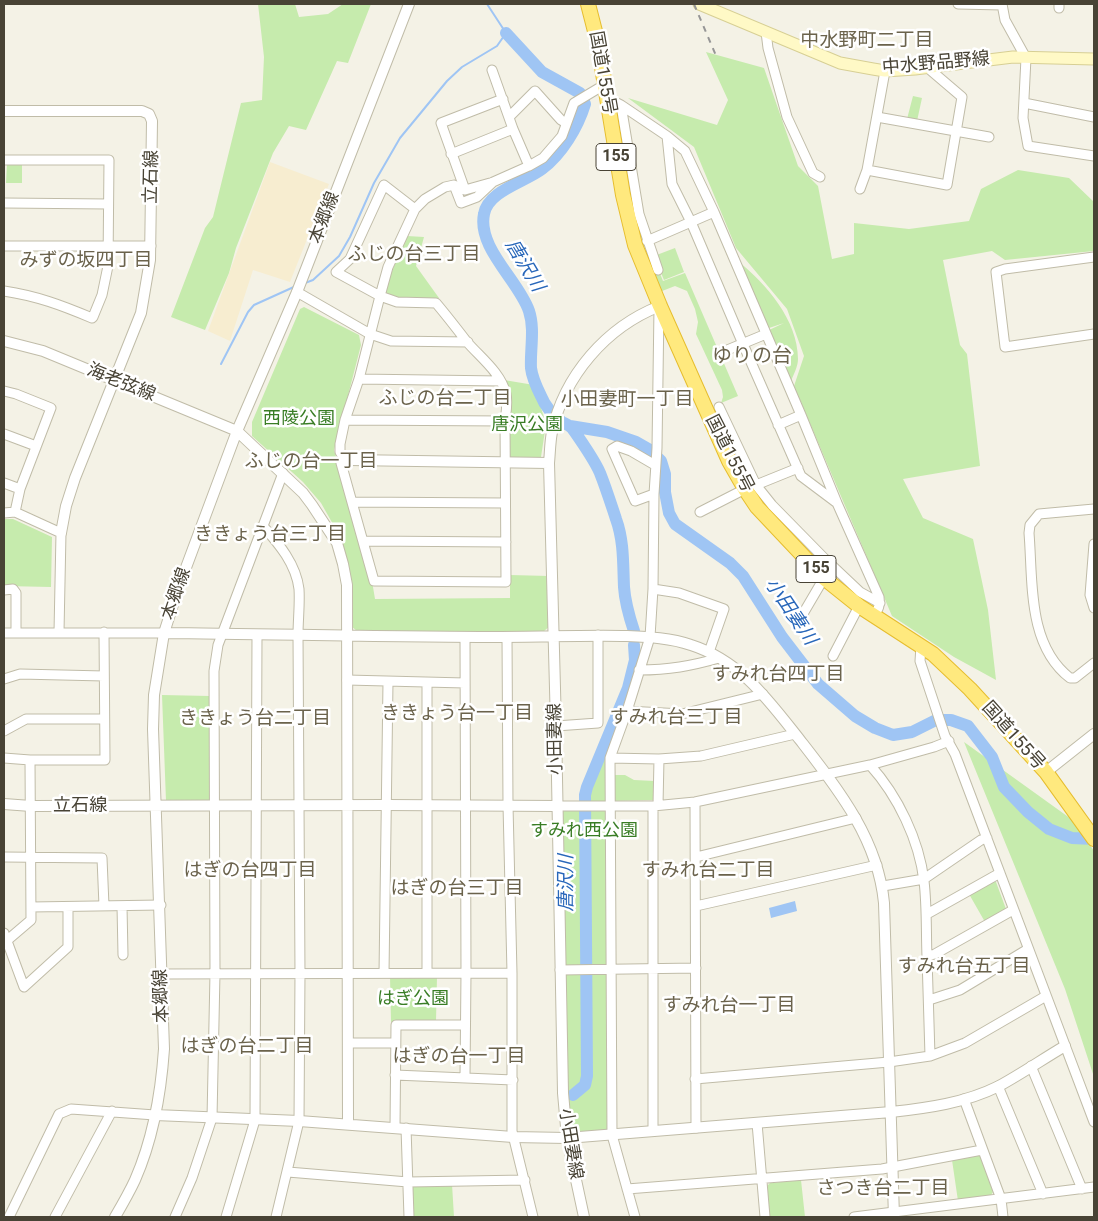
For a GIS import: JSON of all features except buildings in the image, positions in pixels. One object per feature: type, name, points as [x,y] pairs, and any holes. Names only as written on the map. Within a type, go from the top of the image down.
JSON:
[{"type":"highway","name":"国道155号","points":[[588,4],[598,44],[627,216],[641,263],[729,461],[750,487],[757,507],[824,578],[859,606],[876,609],[933,654],[970,689],[1046,772],[1094,839]]},
{"type":"main road","name":"中水野品野線","points":[[699,4],[840,63],[885,71],[928,68],[1013,57],[1094,60]]},
{"type":"street","name":"本郷線","points":[[115,1217],[135,1179],[155,1115],[162,1084],[164,1049],[154,695],[164,633],[178,589],[237,431],[299,286],[409,4]]},
{"type":"street","points":[[958,4],[1002,4],[1005,20],[1026,58],[1023,118],[1028,146],[1094,156]]},
{"type":"street","points":[[766,32],[768,48],[787,117],[813,173],[820,177]]},
{"type":"street","points":[[867,170],[947,185],[962,97],[928,68]]},
{"type":"street","points":[[492,70],[513,129],[529,166]]},
{"type":"street","points":[[860,189],[867,170],[885,71]]},
{"type":"street","points":[[509,117],[535,91],[561,120],[566,123]]},
{"type":"street","points":[[502,99],[441,122],[465,190],[493,182],[543,158],[562,136],[574,103],[589,94],[605,91],[621,105],[667,136],[685,151],[714,212],[801,415],[836,503],[879,597],[876,609]]},
{"type":"street","points":[[1024,103],[1094,117]]},
{"type":"street","points":[[621,105],[639,214],[658,270]]},
{"type":"street","name":"立石線","points":[[4,111],[142,110],[149,114],[152,121],[151,246],[141,313],[113,380],[66,506],[61,533]]},
{"type":"street","points":[[877,117],[988,138]]},
{"type":"street","points":[[451,154],[513,129]]},
{"type":"street","points":[[667,136],[672,184],[691,222],[801,476],[836,503]]},
{"type":"street","points":[[4,160],[109,160],[108,266],[102,294],[92,318],[50,300],[4,291]]},
{"type":"street","points":[[493,182],[477,197],[461,203],[454,185],[445,187],[425,199],[415,209],[388,267],[359,379],[345,420],[340,452],[344,458],[350,460],[549,463]]},
{"type":"street","points":[[344,458],[341,463],[374,582],[506,582],[506,394],[500,381],[495,372],[436,303],[397,302],[380,296],[336,272],[350,259],[384,185],[415,209]]},
{"type":"street","points":[[4,203],[108,204]]},
{"type":"street","points":[[647,241],[714,212]]},
{"type":"street","points":[[4,246],[151,246]]},
{"type":"street","points":[[1094,257],[1005,269],[996,272],[1005,347],[1094,334]]},
{"type":"street","points":[[299,286],[370,334],[391,341],[468,342]]},
{"type":"street","points":[[635,1217],[612,1135],[610,758],[650,637],[654,589],[654,494],[657,448],[660,306]]},
{"type":"street","name":"小田妻線","points":[[584,1217],[567,1138],[562,1092],[558,806],[549,463],[554,425],[569,384],[580,368],[603,342],[646,312],[660,306]]},
{"type":"street","points":[[720,353],[766,334]]},
{"type":"street","name":"海老弦線","points":[[4,341],[43,351],[237,431]]},
{"type":"street","points":[[359,379],[500,381]]},
{"type":"street","points":[[4,391],[51,408],[20,489],[15,512]]},
{"type":"street","points":[[718,407],[750,487],[772,505],[876,609]]},
{"type":"street","points":[[778,425],[801,415]]},
{"type":"street","points":[[345,420],[505,421]]},
{"type":"street","points":[[237,431],[304,493],[337,543],[347,585],[348,1124]]},
{"type":"street","points":[[4,434],[36,446]]},
{"type":"street","points":[[654,494],[635,501],[612,449],[617,446],[655,464]]},
{"type":"street","points":[[700,512],[750,487],[798,468]]},
{"type":"street","points":[[176,1217],[192,1178],[212,1118],[215,973],[214,671],[218,645],[283,473]]},
{"type":"street","points":[[4,483],[20,489]]},
{"type":"street","points":[[353,502],[506,503]]},
{"type":"street","points":[[1094,509],[1039,514],[1030,525],[1029,533],[1035,614],[1040,634],[1049,654],[1070,678],[1075,678],[1094,663]]},
{"type":"street","points":[[4,513],[15,512],[61,533],[59,632]]},
{"type":"street","points":[[263,526],[281,546],[288,558],[299,590],[299,1121],[277,1217]]},
{"type":"street","points":[[364,541],[506,542]]},
{"type":"street","points":[[1094,544],[1090,594],[1094,608]]},
{"type":"street","points":[[797,624],[824,578]]},
{"type":"street","points":[[4,590],[13,589],[16,593],[16,632]]},
{"type":"street","points":[[654,589],[679,593],[724,609],[709,652]]},
{"type":"street","points":[[834,656],[859,606]]},
{"type":"street","points":[[4,758],[105,760],[104,632]]},
{"type":"street","points":[[4,633],[104,632],[298,636],[507,637],[598,635],[650,637],[680,642],[709,652],[736,667],[763,694],[827,775],[856,818],[877,865],[882,886],[894,1215]]},
{"type":"street","points":[[226,1217],[255,1120],[257,635]]},
{"type":"street","points":[[556,726],[598,723],[598,635]]},
{"type":"street","points":[[465,636],[465,1078]]},
{"type":"street","points":[[507,637],[508,805],[514,1080],[513,1137],[533,1217]]},
{"type":"street","points":[[921,646],[920,661],[938,715],[955,754],[1094,1122]]},
{"type":"street","points":[[640,670],[668,670],[719,658]]},
{"type":"street","points":[[4,679],[20,674],[104,676]]},
{"type":"street","points":[[347,680],[465,683]]},
{"type":"street","points":[[384,973],[388,682]]},
{"type":"street","points":[[427,683],[427,973]]},
{"type":"street","points":[[627,711],[682,714],[763,694]]},
{"type":"street","points":[[4,730],[26,719],[104,719]]},
{"type":"street","points":[[610,758],[659,759],[702,756],[795,734]]},
{"type":"street","points":[[1046,772],[1094,734]]},
{"type":"street","points":[[558,806],[656,806],[695,802],[870,765],[934,747],[947,738]]},
{"type":"street","points":[[653,1131],[653,970],[656,806],[659,759]]},
{"type":"street","points":[[30,760],[31,920],[5,939],[24,987],[68,947],[68,907]]},
{"type":"street","points":[[870,765],[899,807],[913,837],[924,879],[927,914],[930,1056]]},
{"type":"street","points":[[695,802],[696,1128]]},
{"type":"street","name":"立石線","points":[[4,804],[30,806],[558,806]]},
{"type":"street","points":[[696,857],[856,818]]},
{"type":"street","points":[[882,886],[924,879],[986,838]]},
{"type":"street","points":[[4,857],[102,858],[104,906]]},
{"type":"street","points":[[696,906],[877,865]]},
{"type":"street","points":[[927,914],[1000,874]]},
{"type":"street","points":[[31,907],[160,905]]},
{"type":"street","points":[[122,906],[123,955]]},
{"type":"street","points":[[927,956],[935,954],[1013,910]]},
{"type":"street","points":[[929,1000],[960,990],[1028,949]]},
{"type":"street","points":[[560,970],[696,968]]},
{"type":"street","points":[[161,974],[512,973]]},
{"type":"street","points":[[695,1079],[889,1062],[930,1056],[965,1043],[1046,996]]},
{"type":"street","points":[[395,1127],[396,1025],[465,1025]]},
{"type":"street","points":[[348,1043],[396,1043]]},
{"type":"street","points":[[9,1217],[59,1114],[72,1109],[348,1124],[513,1137],[567,1138],[891,1112],[944,1105],[998,1086],[1065,1046]]},
{"type":"street","points":[[1031,1066],[1082,1189]]},
{"type":"street","points":[[395,1076],[514,1080]]},
{"type":"street","points":[[998,1086],[1043,1194]]},
{"type":"street","points":[[964,1099],[1001,1199],[1003,1217]]},
{"type":"street","points":[[55,1217],[112,1111]]},
{"type":"street","points":[[757,1123],[765,1217]]},
{"type":"street","points":[[406,1128],[409,1217]]},
{"type":"street","points":[[627,1189],[892,1167],[982,1150]]},
{"type":"street","points":[[288,1172],[408,1182],[525,1180]]},
{"type":"street","points":[[854,1217],[894,1215],[1094,1187]]},
{"type":"shaded area","points":[[270,162],[329,184],[290,282],[253,270],[230,341],[208,331]]},
{"type":"green space","points":[[258,4],[295,4],[299,17],[328,14],[343,4],[371,4],[348,63],[337,61],[306,130],[289,126],[273,153],[236,248],[229,273],[205,330],[171,317],[205,228],[213,217],[241,103],[262,100],[264,57]]},
{"type":"green space","points":[[706,52],[764,68],[798,166],[818,186],[832,259],[854,254],[854,223],[909,229],[969,221],[981,189],[1018,170],[1069,178],[1094,202],[1094,251],[1005,260],[992,251],[943,260],[960,345],[967,354],[980,466],[903,479],[923,518],[973,539],[988,610],[996,680],[954,657],[892,616],[794,386],[804,356],[787,309],[736,248],[694,147],[628,98],[717,125],[728,100]]},
{"type":"green space","points":[[913,96],[922,98],[917,121],[907,119]]},
{"type":"green space","points":[[7,164],[22,164],[22,183],[6,183]]},
{"type":"green space","points":[[407,236],[424,237],[416,266],[439,298],[396,298],[385,293]]},
{"type":"green space","points":[[675,248],[684,272],[664,280],[654,256]]},
{"type":"green space","points":[[738,261],[769,292],[793,330],[798,359],[791,381],[767,331],[784,323],[766,329]]},
{"type":"green space","points":[[659,271],[663,281],[685,273],[738,396],[721,403],[723,397],[722,390],[696,334],[698,322],[695,309],[687,291],[675,286],[657,293],[649,275]]},
{"type":"green space","name":"西陵公園","points":[[304,307],[359,335],[361,345],[334,450],[372,581],[375,599],[510,598],[510,575],[549,576],[550,626],[544,631],[357,631],[351,626],[347,562],[334,526],[321,503],[303,482],[252,436],[252,422],[300,309]]},
{"type":"green space","name":"唐沢公園","points":[[504,380],[534,385],[546,424],[541,457],[509,459]]},
{"type":"green space","points":[[4,519],[13,519],[52,537],[51,587],[4,586]]},
{"type":"green space","points":[[162,695],[210,696],[209,800],[166,801]]},
{"type":"green space","points":[[964,742],[1074,821],[1094,851],[1094,1077],[1065,989]]},
{"type":"green space","name":"すみれ西公園","points":[[602,756],[607,756],[607,775],[625,775],[634,780],[655,781],[656,800],[607,801],[609,1127],[606,1131],[577,1132],[571,1127],[568,1113],[562,813],[565,809],[588,808],[588,789]]},
{"type":"green space","points":[[993,881],[996,882],[1006,909],[985,922],[969,894]]},
{"type":"green space","name":"はぎ公園","points":[[390,976],[437,977],[436,1021],[391,1022]]},
{"type":"green space","points":[[980,1154],[993,1192],[990,1197],[958,1201],[952,1160]]},
{"type":"green space","points":[[801,1180],[805,1217],[770,1217],[767,1186],[770,1183]]},
{"type":"green space","points":[[452,1184],[454,1217],[412,1217],[411,1185]]},
{"type":"water","points":[[795,901],[797,911],[771,918],[769,908]]},
{"type":"waterway","points":[[305,283],[313,280],[339,256],[350,237],[374,183],[400,138],[447,81],[462,67],[497,46],[506,33],[487,4]]},
{"type":"waterway","name":"唐沢川","points":[[506,33],[542,72],[580,93],[585,104],[568,140],[556,156],[535,174],[492,199],[484,214],[484,227],[493,252],[517,288],[529,311],[532,332],[531,368],[539,393],[553,414],[572,428],[591,456],[602,479],[620,536],[623,553],[625,598],[634,631]]},
{"type":"waterway","points":[[221,364],[248,312],[254,305],[296,286]]},
{"type":"waterway","name":"小田妻川","points":[[570,426],[607,432],[636,442],[650,450],[661,461],[665,474],[665,492],[669,513],[675,524],[730,563],[743,576],[782,637],[818,684],[855,716],[875,728],[893,735],[912,732],[936,720],[951,720],[968,726],[992,757],[1004,787],[1028,812],[1049,829],[1072,838],[1094,839]]},
{"type":"waterway","name":"唐沢川","points":[[573,1095],[585,1085],[587,1076],[585,795],[628,688],[635,660],[634,645]]},
{"type":"railway","points":[[694,4],[717,58]]},
{"type":"district","name":"中水野町二丁目","points":[[867,41]]},
{"type":"district","name":"ふじの台三丁目","points":[[414,255]]},
{"type":"district","name":"みずの坂四丁目","points":[[86,261]]},
{"type":"district","name":"ゆりの台","points":[[752,357]]},
{"type":"district","name":"ふじの台二丁目","points":[[445,399]]},
{"type":"district","name":"小田妻町一丁目","points":[[627,400]]},
{"type":"district","name":"ふじの台一丁目","points":[[311,462]]},
{"type":"district","name":"ききょう台三丁目","points":[[270,535]]},
{"type":"district","name":"すみれ台四丁目","points":[[778,675]]},
{"type":"district","name":"ききょう台一丁目","points":[[457,714]]},
{"type":"district","name":"すみれ台三丁目","points":[[676,718]]},
{"type":"district","name":"ききょう台二丁目","points":[[255,719]]},
{"type":"district","name":"はぎの台四丁目","points":[[250,871]]},
{"type":"district","name":"すみれ台二丁目","points":[[708,871]]},
{"type":"district","name":"はぎの台三丁目","points":[[457,889]]},
{"type":"district","name":"すみれ台五丁目","points":[[964,967]]},
{"type":"district","name":"すみれ台一丁目","points":[[729,1006]]},
{"type":"district","name":"はぎの台二丁目","points":[[247,1047]]},
{"type":"district","name":"はぎの台一丁目","points":[[459,1057]]},
{"type":"district","name":"さつき台二丁目","points":[[883,1189]]}]
